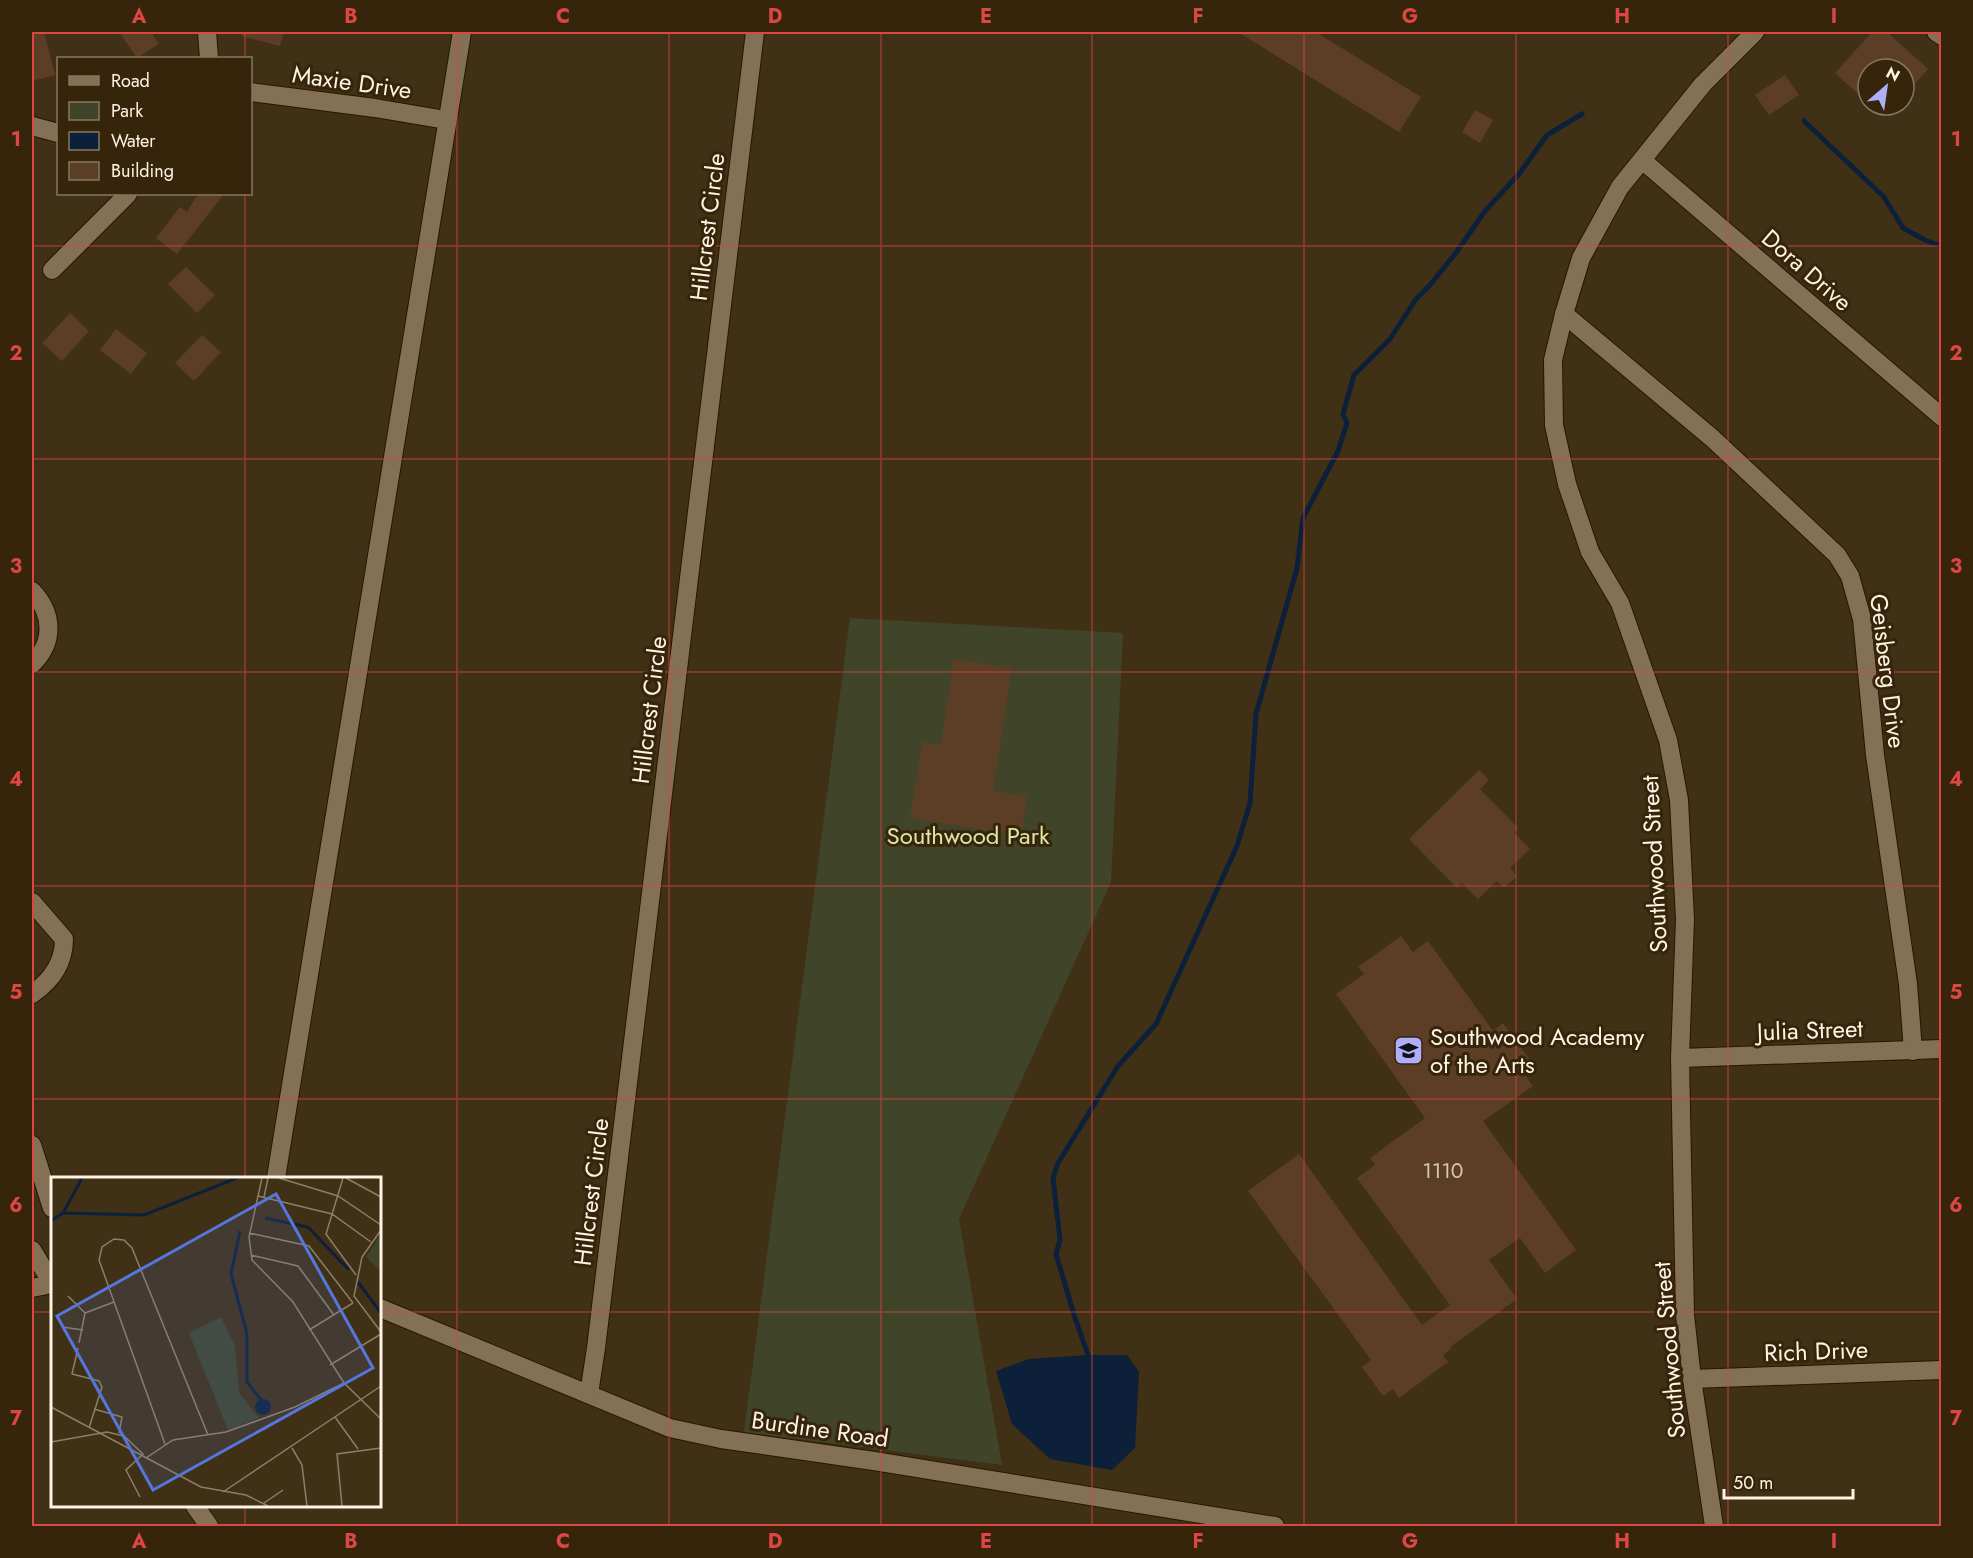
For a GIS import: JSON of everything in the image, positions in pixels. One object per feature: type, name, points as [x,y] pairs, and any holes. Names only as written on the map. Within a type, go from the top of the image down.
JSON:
[{"type":"street","points":[[207,32],[209,57]]},
{"type":"street","points":[[276,1177],[462,32]]},
{"type":"street","name":"Hillcrest Circle","points":[[589,1394],[755,32]]},
{"type":"street","name":"Southwood Street","points":[[1714,1527],[1685,1315],[1680,1058],[1685,919],[1679,800],[1668,740],[1620,603],[1590,552],[1567,483],[1554,425],[1553,360],[1581,258],[1620,187],[1703,84],[1755,32]]},
{"type":"street","points":[[1936,32],[1941,36]]},
{"type":"street","name":"Maxie Drive","points":[[252,92],[375,108],[446,120]]},
{"type":"street","points":[[32,126],[57,134]]},
{"type":"street","name":"Dora Drive","points":[[1642,160],[1941,417]]},
{"type":"street","points":[[52,270],[127,195]]},
{"type":"street","name":"Geisberg Drive","points":[[1564,314],[1713,438],[1837,555],[1850,576],[1862,619],[1875,755],[1908,984],[1912,1051]]},
{"type":"street","points":[[32,591],[43,603],[49,630],[41,654],[32,663]]},
{"type":"street","points":[[32,902],[64,939],[64,952],[58,966],[46,984],[32,994]]},
{"type":"street","name":"Julia Street","points":[[1680,1058],[1941,1049]]},
{"type":"street","points":[[32,1145],[51,1205]]},
{"type":"street","points":[[32,1250],[51,1282]]},
{"type":"street","points":[[32,1288],[51,1284]]},
{"type":"street","name":"Burdine Road","points":[[381,1308],[670,1428],[721,1439],[886,1462],[1275,1527]]},
{"type":"street","name":"Rich Drive","points":[[1692,1379],[1941,1370]]},
{"type":"street","points":[[196,1507],[209,1527]]},
{"type":"green space","name":"Southwood Park","points":[[850,618],[1123,633],[1111,882],[959,1219],[1002,1465],[744,1432]]},
{"type":"water","points":[[1127,1355],[1139,1372],[1135,1448],[1112,1470],[1050,1459],[1012,1424],[996,1371],[1029,1359]]},
{"type":"building","points":[[32,32],[44,32],[55,75],[32,81]]},
{"type":"building","points":[[119,32],[151,32],[159,44],[136,57]]},
{"type":"building","points":[[242,32],[284,32],[280,46],[242,36]]},
{"type":"building","points":[[1238,32],[1316,32],[1421,97],[1399,132]]},
{"type":"building","points":[[1872,32],[1887,32],[1915,57],[1856,57],[1856,92],[1835,73]]},
{"type":"building","points":[[1916,58],[1928,69],[1916,82]]},
{"type":"building","points":[[1785,75],[1799,95],[1769,115],[1755,95]]},
{"type":"building","points":[[1475,110],[1493,120],[1480,143],[1462,132]]},
{"type":"building","points":[[197,195],[223,195],[177,254],[156,238],[180,207],[187,212]]},
{"type":"building","points":[[186,267],[215,295],[197,313],[168,284]]},
{"type":"building","points":[[70,313],[89,331],[62,361],[42,343]]},
{"type":"building","points":[[116,329],[147,353],[131,374],[100,350]]},
{"type":"building","points":[[202,335],[221,352],[194,381],[175,363]]},
{"type":"building","points":[[954,659],[1012,668],[993,791],[1027,796],[1021,836],[910,818],[922,742],[941,745]]},
{"type":"building","points":[[1479,770],[1489,780],[1480,789],[1518,828],[1514,833],[1530,849],[1510,868],[1517,876],[1504,888],[1497,881],[1478,899],[1462,883],[1457,888],[1409,839]]},
{"type":"building","points":[[1401,936],[1413,952],[1428,941],[1493,1031],[1503,1023],[1533,1064],[1523,1072],[1533,1086],[1483,1121],[1576,1250],[1545,1273],[1520,1238],[1489,1260],[1517,1299],[1450,1347],[1452,1348],[1443,1355],[1448,1362],[1399,1398],[1393,1389],[1383,1396],[1362,1367],[1371,1360],[1248,1191],[1299,1154],[1422,1325],[1450,1305],[1357,1178],[1375,1165],[1370,1158],[1425,1118],[1336,994],[1364,974],[1358,967]]},
{"type":"waterway","points":[[1088,1355],[1056,1254],[1060,1240],[1053,1178],[1058,1163],[1118,1066],[1156,1024],[1237,846],[1250,803],[1256,714],[1297,568],[1303,518],[1338,451],[1347,423],[1343,414],[1354,375],[1390,339],[1416,299],[1455,254],[1485,211],[1519,174],[1547,135],[1582,114]]},
{"type":"waterway","points":[[1804,121],[1884,197],[1903,228],[1942,246]]},
{"type":"place","name":"Southwood Academy of the Arts","points":[[1409,1050]]}]
